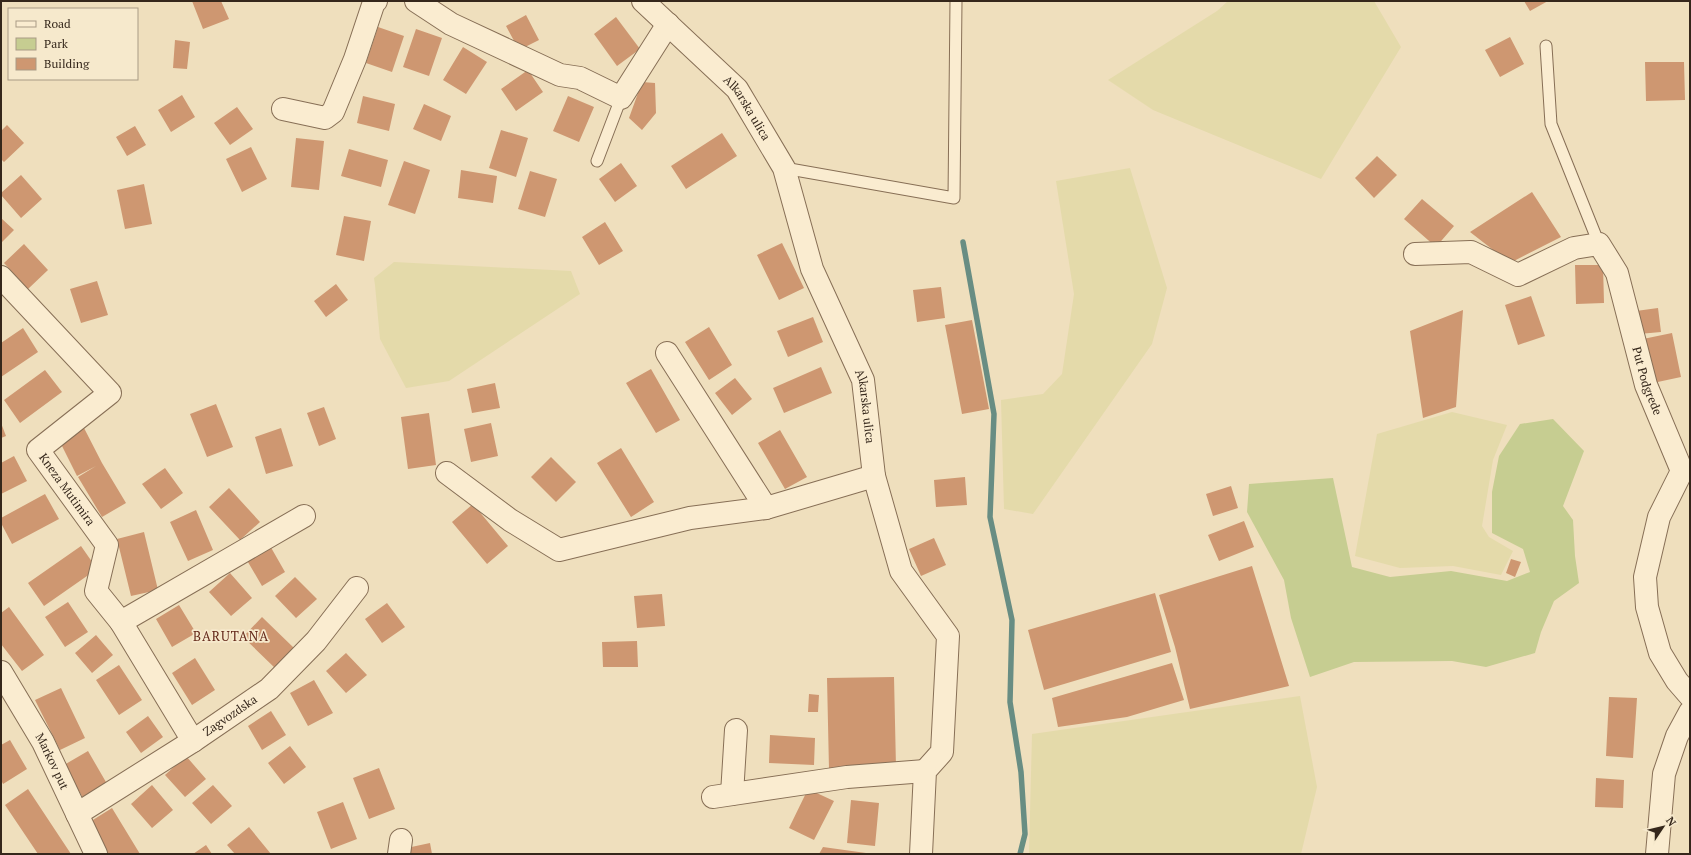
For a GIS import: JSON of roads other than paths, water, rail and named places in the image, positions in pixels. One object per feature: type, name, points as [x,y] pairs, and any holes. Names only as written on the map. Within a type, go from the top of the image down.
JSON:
[{"type":"street","points":[[283,109],[325,118],[333,112],[355,59],[374,2],[376,1]]},
{"type":"street","points":[[416,1],[451,24],[560,75],[580,78],[621,98],[668,24]]},
{"type":"street","name":"Alkarska ulica","points":[[643,1],[737,89],[784,168],[812,269],[863,380],[874,476],[901,570],[948,636],[942,752],[925,771]]},
{"type":"street","points":[[1415,254],[1471,252],[1518,275],[1574,248],[1599,244]]},
{"type":"street","name":"Put Podgrede","points":[[1599,244],[1617,272],[1646,385],[1682,471],[1659,517],[1645,577],[1647,606],[1660,653],[1677,681],[1690,696]]},
{"type":"street","name":"Kneza Mutimira","points":[[1,277],[110,393],[38,450],[107,545],[96,591],[121,622],[192,741]]},
{"type":"street","points":[[667,353],[766,508]]},
{"type":"street","points":[[447,473],[510,520],[558,550],[690,518],[766,508],[874,476]]},
{"type":"street","points":[[121,622],[304,516]]},
{"type":"street","name":"Zagvozdska","points":[[77,814],[192,741],[269,689],[316,641],[357,588]]},
{"type":"street","name":"Markov put","points":[[1,672],[43,742],[96,854]]},
{"type":"street","points":[[1657,854],[1664,774],[1677,736],[1690,712]]},
{"type":"street","points":[[736,730],[722,796],[847,777],[925,771],[921,854]]},
{"type":"lane","points":[[784,168],[954,198],[956,1]]},
{"type":"lane","points":[[1546,46],[1551,124],[1599,244]]},
{"type":"lane","points":[[597,161],[621,98]]},
{"type":"waterway","points":[[963,242],[994,414],[990,517],[1012,620],[1010,702],[1021,772],[1025,834],[1020,854]]},
{"type":"district","name":"BARUTANA","points":[[231,636]]}]
